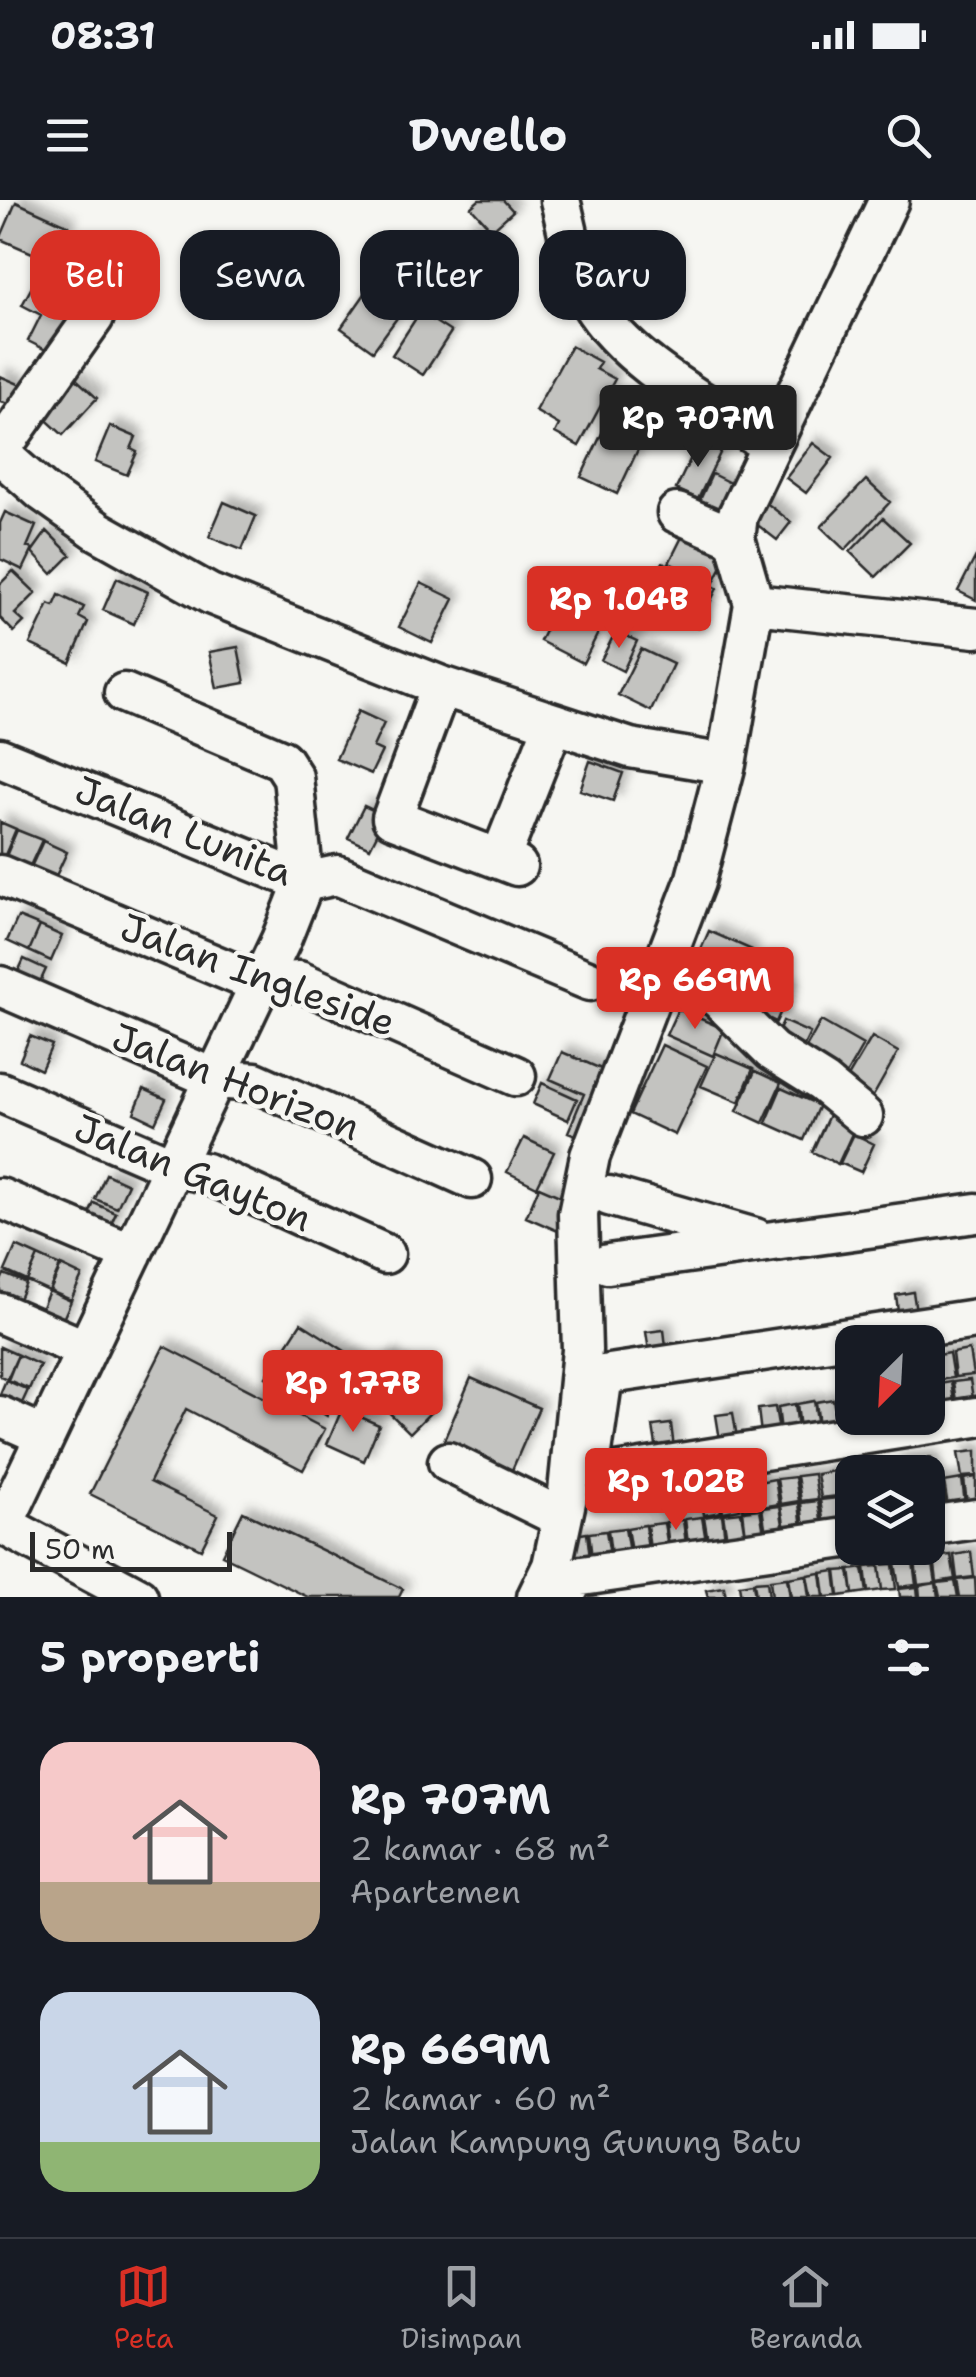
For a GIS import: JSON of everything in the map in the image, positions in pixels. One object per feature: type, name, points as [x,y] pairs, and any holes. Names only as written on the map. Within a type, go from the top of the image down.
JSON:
[{"type":"street","points":[[560,200],[590,302],[615,334],[654,368],[771,446]]},
{"type":"street","points":[[537,1597],[552,1566],[568,1492],[582,1350],[578,1214],[590,1156],[695,882],[726,764],[754,604],[735,538],[738,515],[889,200]]},
{"type":"street","points":[[93,320],[0,452],[43,492],[98,530],[210,594],[441,686],[630,748],[726,764]]},
{"type":"street","points":[[677,512],[735,538]]},
{"type":"street","points":[[754,604],[976,628]]},
{"type":"street","points":[[441,686],[392,818],[509,862],[554,723]]},
{"type":"street","points":[[124,693],[282,760],[293,777],[304,882],[260,984],[2,1523],[138,1597]]},
{"type":"street","name":"Jalan Lunita","points":[[0,758],[304,882],[336,874],[590,981]]},
{"type":"street","name":"Jalan Ingleside","points":[[0,875],[260,984],[299,981],[516,1076]]},
{"type":"street","points":[[667,960],[719,999],[772,1051],[822,1083],[863,1116]]},
{"type":"street","name":"Jalan Horizon","points":[[0,986],[215,1079],[256,1082],[472,1180]]},
{"type":"street","name":"Jalan Gayton","points":[[0,1092],[171,1166],[206,1173],[386,1254]]},
{"type":"street","points":[[609,1196],[770,1242]]},
{"type":"street","points":[[0,1198],[132,1254]]},
{"type":"street","points":[[608,1264],[976,1213]]},
{"type":"street","points":[[0,1312],[86,1350]]},
{"type":"street","points":[[976,1320],[603,1375],[591,1460],[596,1468],[610,1474],[976,1417]]},
{"type":"street","points":[[0,1416],[45,1436]]},
{"type":"street","points":[[448,1462],[562,1518]]},
{"type":"street","points":[[945,1524],[976,1519]]},
{"type":"street","points":[[569,1587],[835,1539]]},
{"type":"building","points":[[479,200],[503,200],[513,211],[492,230],[471,207]]},
{"type":"building","points":[[16,202],[69,226],[67,230],[30,230],[30,252],[0,239]]},
{"type":"building","points":[[30,290],[30,309],[22,305]]},
{"type":"building","points":[[360,301],[360,320],[395,320],[373,351],[341,328]]},
{"type":"building","points":[[38,320],[74,320],[56,355],[28,341]]},
{"type":"building","points":[[415,320],[432,320],[451,332],[423,375],[392,355]]},
{"type":"building","points":[[571,346],[600,362],[596,369],[615,379],[579,446],[555,433],[559,425],[535,411]]},
{"type":"building","points":[[0,376],[21,385],[12,406],[0,401]]},
{"type":"building","points":[[74,377],[97,398],[63,435],[40,414]]},
{"type":"building","points":[[682,407],[707,418],[695,446],[670,435]]},
{"type":"building","points":[[110,426],[136,437],[131,449],[137,452],[127,475],[95,462]]},
{"type":"building","points":[[605,427],[640,445],[617,494],[581,477]]},
{"type":"building","points":[[699,441],[721,451],[698,499],[676,489]]},
{"type":"building","points":[[813,443],[833,458],[806,493],[786,478]]},
{"type":"building","points":[[712,474],[730,483],[718,509],[700,500]]},
{"type":"building","points":[[866,480],[890,502],[845,550],[821,527]]},
{"type":"building","points":[[760,498],[791,522],[777,540],[746,516]]},
{"type":"building","points":[[224,502],[256,516],[242,550],[209,537]]},
{"type":"building","points":[[5,512],[36,526],[27,547],[33,549],[23,570],[0,559],[0,523]]},
{"type":"building","points":[[883,518],[910,543],[876,577],[850,552]]},
{"type":"building","points":[[690,521],[734,542],[713,584],[669,563]]},
{"type":"building","points":[[47,531],[71,555],[52,574],[32,552]]},
{"type":"building","points":[[976,556],[976,600],[958,591]]},
{"type":"building","points":[[663,562],[688,575],[669,613],[644,601]]},
{"type":"building","points":[[13,571],[36,593],[15,614],[24,622],[14,632],[0,618],[0,584]]},
{"type":"building","points":[[690,575],[717,588],[698,628],[671,615]]},
{"type":"building","points":[[117,578],[148,592],[134,624],[103,610]]},
{"type":"building","points":[[421,583],[454,599],[432,643],[399,627]]},
{"type":"building","points":[[59,595],[84,607],[79,617],[88,622],[70,663],[30,644],[49,604],[54,606]]},
{"type":"building","points":[[563,595],[606,617],[583,663],[540,641]]},
{"type":"building","points":[[616,631],[637,641],[623,671],[601,660]]},
{"type":"building","points":[[238,647],[245,683],[217,688],[209,652]]},
{"type":"building","points":[[641,649],[673,664],[651,711],[618,695]]},
{"type":"building","points":[[358,711],[384,723],[373,747],[382,751],[371,774],[336,759]]},
{"type":"building","points":[[590,761],[623,773],[613,801],[580,790]]},
{"type":"building","points":[[364,806],[386,816],[370,848],[348,838]]},
{"type":"building","points":[[0,822],[16,829],[5,855],[0,853]]},
{"type":"building","points":[[17,830],[42,840],[30,866],[6,856]]},
{"type":"building","points":[[43,841],[67,852],[55,878],[31,867]]},
{"type":"building","points":[[18,917],[40,926],[29,951],[7,941]]},
{"type":"building","points":[[40,926],[62,936],[51,961],[29,951]]},
{"type":"building","points":[[709,931],[752,950],[734,991],[691,972]]},
{"type":"building","points":[[24,959],[46,969],[35,993],[13,983]]},
{"type":"building","points":[[753,969],[792,987],[776,1022],[737,1004]]},
{"type":"building","points":[[678,1009],[724,1029],[713,1056],[666,1035]]},
{"type":"building","points":[[783,1021],[810,1033],[798,1058],[772,1047]]},
{"type":"building","points":[[821,1021],[863,1045],[844,1078],[802,1055]]},
{"type":"building","points":[[30,1036],[52,1045],[41,1070],[20,1060]]},
{"type":"building","points":[[872,1037],[898,1052],[871,1100],[844,1084]]},
{"type":"building","points":[[662,1045],[707,1066],[675,1135],[630,1114]]},
{"type":"building","points":[[562,1052],[615,1075],[586,1139],[568,1132],[584,1094],[550,1079]]},
{"type":"building","points":[[716,1053],[753,1069],[739,1102],[701,1086]]},
{"type":"building","points":[[755,1071],[781,1083],[763,1123],[737,1111]]},
{"type":"building","points":[[542,1083],[577,1099],[568,1120],[533,1104]]},
{"type":"building","points":[[781,1088],[819,1105],[804,1140],[766,1123]]},
{"type":"building","points":[[144,1089],[166,1099],[155,1123],[134,1113]]},
{"type":"building","points":[[829,1115],[855,1127],[838,1164],[812,1152]]},
{"type":"building","points":[[854,1134],[874,1144],[861,1172],[840,1163]]},
{"type":"building","points":[[524,1138],[554,1152],[537,1187],[507,1172]]},
{"type":"building","points":[[106,1174],[128,1184],[117,1208],[95,1199]]},
{"type":"building","points":[[539,1187],[571,1201],[558,1231],[526,1217]]},
{"type":"building","points":[[94,1203],[116,1213],[105,1237],[83,1228]]},
{"type":"building","points":[[16,1246],[38,1256],[27,1281],[5,1271]]},
{"type":"building","points":[[38,1256],[60,1266],[49,1291],[27,1281]]},
{"type":"building","points":[[61,1266],[82,1276],[71,1300],[50,1291]]},
{"type":"building","points":[[4,1274],[26,1283],[15,1308],[0,1301]]},
{"type":"building","points":[[49,1291],[71,1301],[60,1326],[38,1316]]},
{"type":"building","points":[[913,1292],[917,1317],[899,1319],[896,1295]]},
{"type":"building","points":[[301,1323],[362,1362],[327,1416],[266,1377]]},
{"type":"building","points":[[664,1330],[667,1355],[650,1357],[646,1332]]},
{"type":"building","points":[[164,1346],[325,1429],[303,1470],[186,1409],[150,1482],[218,1515],[201,1549],[90,1494]]},
{"type":"building","points":[[0,1347],[18,1355],[7,1379],[0,1376]]},
{"type":"building","points":[[969,1350],[973,1375],[955,1377],[952,1353]]},
{"type":"building","points":[[949,1353],[953,1378],[945,1379],[945,1354]]},
{"type":"building","points":[[18,1355],[40,1365],[29,1389],[8,1380]]},
{"type":"building","points":[[388,1356],[438,1405],[410,1433],[360,1384]]},
{"type":"building","points":[[471,1378],[539,1408],[512,1470],[444,1440]]},
{"type":"building","points":[[6,1380],[28,1390],[17,1414],[0,1407]]},
{"type":"building","points":[[970,1380],[974,1404],[957,1407],[953,1382]]},
{"type":"building","points":[[951,1382],[955,1407],[945,1408],[945,1383]]},
{"type":"building","points":[[833,1399],[835,1424],[819,1426],[816,1402]]},
{"type":"building","points":[[814,1401],[818,1426],[800,1429],[797,1404]]},
{"type":"building","points":[[795,1404],[798,1429],[781,1431],[778,1407]]},
{"type":"building","points":[[775,1407],[779,1431],[761,1434],[758,1409]]},
{"type":"building","points":[[342,1409],[379,1425],[364,1461],[327,1444]]},
{"type":"building","points":[[733,1413],[737,1438],[720,1440],[716,1415]]},
{"type":"building","points":[[671,1424],[674,1448],[657,1451],[653,1426]]},
{"type":"building","points":[[976,1451],[976,1476],[962,1477],[958,1453]]},
{"type":"building","points":[[834,1471],[835,1496],[821,1498],[817,1474]]},
{"type":"building","points":[[814,1474],[818,1499],[801,1501],[797,1476]]},
{"type":"building","points":[[795,1477],[799,1501],[781,1504],[777,1479]]},
{"type":"building","points":[[976,1477],[976,1502],[967,1504],[964,1479]]},
{"type":"building","points":[[775,1479],[779,1504],[762,1507],[758,1482]]},
{"type":"building","points":[[962,1479],[965,1504],[948,1506],[945,1482]]},
{"type":"building","points":[[756,1482],[760,1507],[743,1509],[739,1485]]},
{"type":"building","points":[[737,1485],[740,1509],[723,1512],[719,1487]]},
{"type":"building","points":[[717,1487],[721,1512],[704,1515],[700,1490]]},
{"type":"building","points":[[835,1498],[835,1523],[824,1525],[820,1500]]},
{"type":"building","points":[[818,1501],[822,1525],[804,1528],[801,1503]]},
{"type":"building","points":[[799,1503],[802,1528],[785,1530],[781,1506]]},
{"type":"building","points":[[780,1506],[784,1531],[766,1533],[762,1508]]},
{"type":"building","points":[[760,1509],[764,1533],[746,1536],[743,1511]]},
{"type":"building","points":[[243,1512],[403,1589],[399,1597],[308,1597],[222,1555]]},
{"type":"building","points":[[741,1512],[745,1536],[727,1539],[723,1514]]},
{"type":"building","points":[[722,1514],[725,1539],[708,1541],[704,1517]]},
{"type":"building","points":[[702,1517],[706,1541],[688,1544],[685,1519]]},
{"type":"building","points":[[683,1520],[686,1544],[669,1547],[666,1522]]},
{"type":"building","points":[[664,1523],[668,1547],[650,1550],[647,1525]]},
{"type":"building","points":[[645,1525],[648,1550],[631,1552],[627,1528]]},
{"type":"building","points":[[625,1528],[629,1553],[611,1555],[608,1530]]},
{"type":"building","points":[[606,1531],[610,1555],[592,1558],[589,1533]]},
{"type":"building","points":[[587,1533],[590,1558],[573,1561],[569,1536]]},
{"type":"building","points":[[971,1552],[974,1577],[957,1579],[954,1555]]},
{"type":"building","points":[[951,1555],[955,1579],[937,1582],[935,1565],[945,1565],[945,1556]]},
{"type":"building","points":[[879,1565],[893,1565],[896,1589],[882,1590]]},
{"type":"building","points":[[895,1565],[914,1565],[916,1585],[899,1587]]},
{"type":"building","points":[[916,1565],[933,1565],[936,1583],[918,1585]]},
{"type":"building","points":[[879,1566],[882,1590],[868,1592],[865,1567]]},
{"type":"building","points":[[863,1568],[867,1592],[853,1594],[850,1570]]},
{"type":"building","points":[[849,1570],[853,1594],[839,1596],[836,1571]]},
{"type":"building","points":[[835,1571],[838,1596],[825,1597],[822,1573]]},
{"type":"building","points":[[821,1573],[824,1597],[811,1597],[807,1575]]},
{"type":"building","points":[[806,1575],[809,1597],[791,1597],[788,1578]]},
{"type":"building","points":[[787,1578],[790,1597],[772,1597],[770,1580]]},
{"type":"building","points":[[975,1578],[976,1597],[960,1597],[957,1580]]},
{"type":"building","points":[[767,1581],[769,1597],[756,1597],[754,1582]]},
{"type":"building","points":[[955,1581],[958,1597],[940,1597],[937,1583]]},
{"type":"building","points":[[753,1583],[755,1597],[741,1597],[739,1585]]},
{"type":"building","points":[[936,1583],[938,1597],[920,1597],[919,1586]]},
{"type":"building","points":[[724,1587],[726,1597],[708,1597],[706,1590]]},
{"type":"building","points":[[917,1587],[918,1597],[900,1597],[899,1589]]}]
